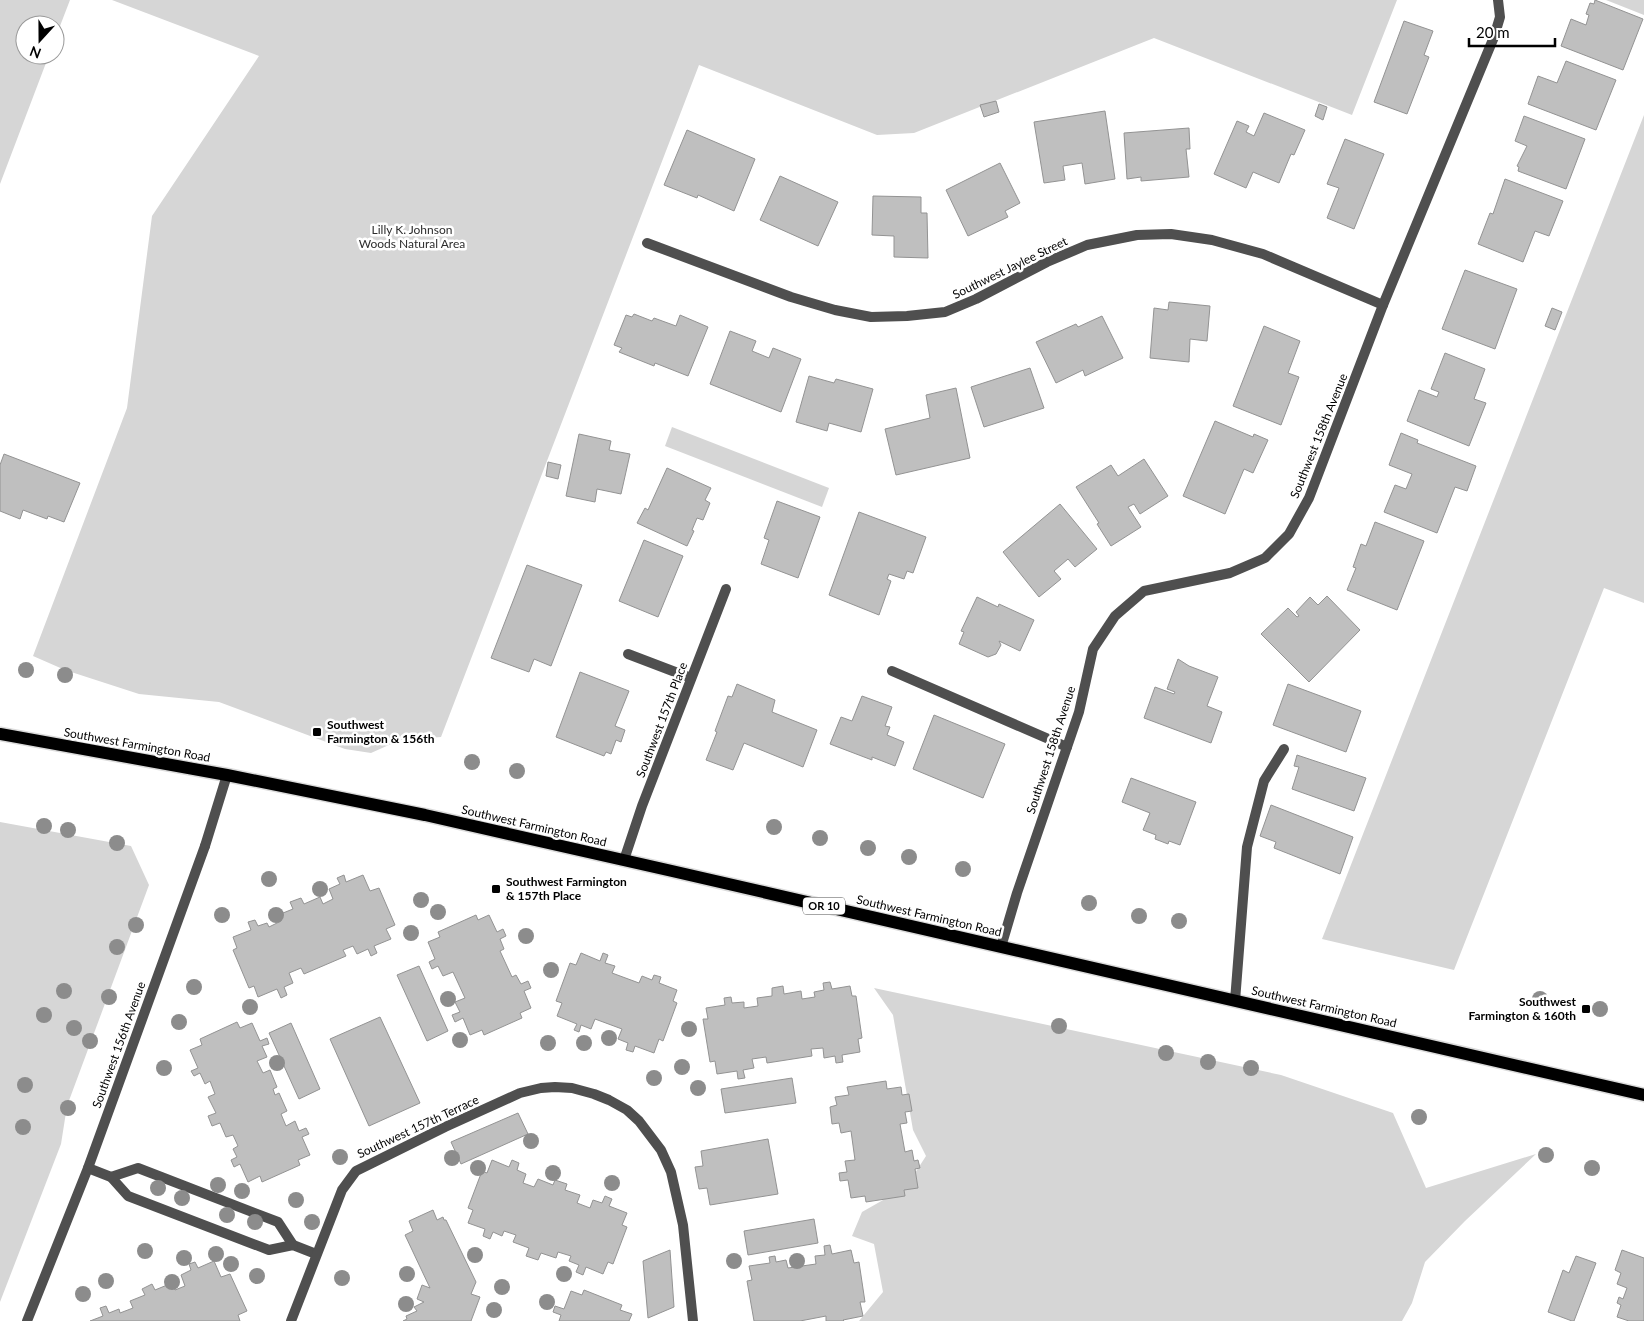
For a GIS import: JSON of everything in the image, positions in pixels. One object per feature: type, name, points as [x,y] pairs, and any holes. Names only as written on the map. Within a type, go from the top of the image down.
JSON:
[{"type":"main road","name":"Southwest Farmington Road","points":[[0,734],[227,774],[425,815],[1644,1095]]},
{"type":"street","name":"Southwest 158th Avenue","points":[[1001,947],[1017,893],[1079,712],[1093,648],[1115,616],[1144,591],[1230,573],[1265,558],[1289,534],[1309,498],[1383,305],[1494,37],[1500,18],[1498,0]]},
{"type":"street","name":"Southwest Jaylee Street","points":[[647,243],[790,297],[834,310],[871,317],[945,312],[976,299],[1047,262],[1087,245],[1138,235],[1171,234],[1212,240],[1263,254],[1383,305]]},
{"type":"street","name":"Southwest 157th Place","points":[[624,860],[642,806],[726,589]]},
{"type":"street","points":[[628,654],[691,678]]},
{"type":"street","points":[[892,671],[1067,747]]},
{"type":"street","points":[[1235,1001],[1247,847],[1264,781],[1284,749]]},
{"type":"street","name":"Southwest 156th Avenue","points":[[27,1321],[88,1168],[205,846],[227,774]]},
{"type":"street","name":"Southwest 157th Terrace","points":[[291,1321],[342,1190],[356,1171],[444,1127],[520,1093],[555,1087],[572,1088],[610,1100],[639,1121],[661,1150],[671,1172],[684,1233],[693,1321]]},
{"type":"street","points":[[88,1168],[111,1177],[128,1196],[269,1250],[293,1246],[316,1254]]},
{"type":"street","points":[[111,1177],[138,1168],[278,1222],[293,1246]]},
{"type":"green space","points":[[0,0],[70,0],[64,15],[15,15],[15,65],[45,65],[0,184]]},
{"type":"green space","name":"Lilly K. Johnson Woods Natural Area","points":[[112,0],[1397,0],[1352,115],[1154,38],[914,133],[877,135],[699,65],[441,737],[400,740],[371,753],[345,749],[219,702],[139,694],[65,670],[33,656],[127,408],[152,216],[259,56]]},
{"type":"green space","points":[[1606,0],[1644,0],[1644,15]]},
{"type":"green space","points":[[1644,115],[1644,603],[1604,588],[1454,970],[1322,939]]},
{"type":"green space","points":[[672,427],[829,488],[822,507],[665,446]]},
{"type":"green space","points":[[0,822],[131,846],[149,885],[67,1106],[61,1144],[0,1302]]},
{"type":"green space","points":[[874,988],[1281,1075],[1393,1113],[1426,1188],[1536,1154],[1425,1262],[1412,1303],[1402,1321],[859,1321],[883,1292],[874,1244],[852,1236],[862,1212],[906,1187],[926,1156],[913,1130],[893,1015]]},
{"type":"building","points":[[1595,0],[1643,19],[1623,70],[1561,46],[1571,19],[1586,25],[1589,15],[1586,14],[1590,3],[1594,4]]},
{"type":"building","points":[[1404,21],[1433,31],[1424,55],[1429,57],[1407,114],[1374,102]]},
{"type":"building","points":[[1566,61],[1616,80],[1596,130],[1528,104],[1538,76],[1557,83]]},
{"type":"building","points":[[996,101],[999,112],[984,117],[980,105]]},
{"type":"building","points":[[1319,104],[1327,107],[1323,120],[1315,116]]},
{"type":"building","points":[[1105,111],[1115,179],[1085,184],[1082,163],[1063,166],[1065,180],[1044,183],[1034,122]]},
{"type":"building","points":[[1264,113],[1305,130],[1294,155],[1291,154],[1279,183],[1253,172],[1246,188],[1214,174],[1237,121],[1249,126],[1246,132],[1254,136]]},
{"type":"building","points":[[1524,116],[1585,139],[1566,189],[1518,171],[1519,167],[1517,166],[1527,146],[1515,141]]},
{"type":"building","points":[[1189,128],[1190,149],[1186,149],[1189,177],[1141,181],[1141,177],[1127,179],[1124,133]]},
{"type":"building","points":[[687,130],[755,159],[734,211],[698,195],[697,198],[664,185]]},
{"type":"building","points":[[1345,139],[1384,154],[1354,229],[1327,218],[1339,188],[1327,184]]},
{"type":"building","points":[[1000,163],[1020,203],[1005,211],[1008,217],[968,236],[946,190]]},
{"type":"building","points":[[780,176],[838,202],[818,246],[760,220]]},
{"type":"building","points":[[1505,179],[1563,201],[1549,236],[1535,231],[1523,262],[1478,244],[1490,213],[1493,214]]},
{"type":"building","points":[[873,196],[921,197],[921,213],[927,213],[928,258],[894,257],[894,236],[872,235]]},
{"type":"building","points":[[1465,270],[1517,289],[1495,349],[1442,329]]},
{"type":"building","points":[[1169,302],[1210,306],[1207,341],[1190,339],[1189,362],[1150,358],[1154,308],[1168,310]]},
{"type":"building","points":[[1552,308],[1562,312],[1555,330],[1545,326]]},
{"type":"building","points":[[634,314],[652,321],[654,318],[676,326],[680,315],[708,327],[688,376],[655,363],[654,366],[619,352],[622,348],[614,345],[626,315],[632,317]]},
{"type":"building","points":[[1102,316],[1123,358],[1085,376],[1083,370],[1056,383],[1036,342],[1076,324],[1078,327]]},
{"type":"building","points":[[1264,326],[1300,341],[1288,373],[1299,377],[1281,425],[1233,406]]},
{"type":"building","points":[[730,331],[756,341],[752,351],[769,358],[773,348],[801,359],[781,412],[710,384]]},
{"type":"building","points":[[1445,353],[1485,369],[1474,399],[1486,403],[1469,446],[1407,421],[1419,390],[1437,397],[1439,392],[1431,389]]},
{"type":"building","points":[[1030,368],[1044,408],[984,427],[971,387]]},
{"type":"building","points":[[809,376],[834,383],[836,379],[873,389],[861,432],[829,423],[827,431],[796,422]]},
{"type":"building","points":[[956,388],[970,458],[896,475],[885,429],[930,418],[926,395]]},
{"type":"building","points":[[1215,421],[1253,437],[1254,434],[1268,440],[1253,473],[1244,469],[1225,514],[1183,496]]},
{"type":"building","points":[[1401,433],[1418,440],[1417,443],[1476,466],[1467,491],[1455,487],[1437,533],[1384,512],[1395,485],[1406,489],[1412,474],[1389,465]]},
{"type":"building","points":[[579,434],[611,441],[609,450],[630,454],[621,494],[597,489],[595,502],[566,496]]},
{"type":"building","points":[[4,454],[80,483],[64,522],[48,516],[47,519],[23,510],[20,519],[0,511],[0,465]]},
{"type":"building","points":[[1144,459],[1168,496],[1140,514],[1134,504],[1128,507],[1141,527],[1111,546],[1076,487],[1111,465],[1118,476]]},
{"type":"building","points":[[548,462],[561,465],[558,479],[546,476]]},
{"type":"building","points":[[667,468],[711,488],[705,500],[710,503],[703,520],[697,518],[692,530],[694,531],[687,546],[637,523],[645,508],[648,510]]},
{"type":"building","points":[[777,501],[820,517],[798,578],[761,564],[769,540],[764,538]]},
{"type":"building","points":[[1060,504],[1097,549],[1075,567],[1068,559],[1054,571],[1061,579],[1039,597],[1003,552]]},
{"type":"building","points":[[859,512],[926,537],[913,573],[907,571],[904,579],[889,574],[887,579],[891,581],[879,615],[829,595]]},
{"type":"building","points":[[1375,522],[1424,541],[1397,610],[1347,590],[1356,568],[1353,567],[1361,544],[1366,546]]},
{"type":"building","points":[[644,540],[683,556],[658,617],[619,601]]},
{"type":"building","points":[[527,565],[582,585],[551,666],[534,659],[529,672],[491,658]]},
{"type":"building","points":[[1327,596],[1360,630],[1309,682],[1261,634],[1288,608],[1297,617],[1299,616],[1296,612],[1310,597],[1318,605]]},
{"type":"building","points":[[977,597],[998,607],[999,604],[1034,620],[1020,651],[999,641],[1001,645],[996,654],[988,657],[959,644],[964,632],[961,631]]},
{"type":"building","points":[[1178,659],[1189,666],[1218,677],[1207,706],[1222,712],[1211,743],[1144,718],[1155,687],[1174,694],[1175,692],[1167,689]]},
{"type":"building","points":[[580,672],[629,691],[615,726],[625,730],[621,742],[616,740],[611,754],[606,752],[604,756],[556,737]]},
{"type":"building","points":[[737,684],[775,700],[772,712],[817,730],[803,767],[744,743],[733,770],[706,760],[728,696],[732,697]]},
{"type":"building","points":[[1288,684],[1361,711],[1346,752],[1273,725]]},
{"type":"building","points":[[862,696],[892,707],[885,726],[890,727],[887,735],[904,742],[895,766],[872,757],[872,760],[830,744],[841,717],[852,721]]},
{"type":"building","points":[[934,715],[1005,744],[983,798],[913,769]]},
{"type":"building","points":[[1297,755],[1366,778],[1354,811],[1292,789],[1299,767],[1294,766]]},
{"type":"building","points":[[1131,778],[1196,802],[1180,845],[1169,841],[1168,844],[1155,839],[1156,835],[1143,830],[1150,813],[1122,802]]},
{"type":"building","points":[[1271,805],[1353,837],[1340,874],[1274,848],[1276,842],[1260,836]]},
{"type":"building","points":[[344,875],[346,882],[363,875],[370,891],[379,888],[395,925],[386,929],[391,939],[374,946],[377,953],[371,956],[368,949],[357,954],[353,946],[343,950],[346,956],[304,974],[301,968],[289,973],[293,983],[284,987],[287,995],[281,998],[277,989],[258,997],[254,986],[249,988],[233,950],[237,948],[233,937],[251,930],[248,922],[255,920],[258,926],[267,923],[269,927],[281,921],[278,915],[293,909],[290,902],[301,898],[304,904],[320,897],[323,904],[333,899],[329,889],[340,884],[337,878]]},
{"type":"building","points":[[476,915],[478,920],[489,915],[497,932],[503,929],[506,936],[500,939],[504,949],[500,951],[512,977],[516,975],[521,984],[528,981],[531,988],[524,991],[531,1008],[520,1013],[522,1018],[484,1035],[482,1030],[470,1035],[463,1018],[455,1022],[452,1015],[460,1012],[455,1002],[465,998],[453,972],[443,976],[438,966],[432,969],[429,962],[435,959],[428,942],[440,937],[438,932]]},
{"type":"building","points":[[581,953],[600,961],[603,953],[608,955],[605,963],[615,966],[612,973],[639,983],[642,976],[652,980],[654,975],[661,977],[659,983],[677,990],[673,1001],[677,1003],[663,1041],[659,1039],[654,1053],[635,1046],[633,1052],[626,1050],[628,1043],[618,1039],[622,1029],[595,1019],[591,1029],[581,1025],[579,1032],[574,1030],[577,1024],[557,1016],[562,1003],[556,1001],[570,963],[576,965]]},
{"type":"building","points":[[419,966],[448,1031],[427,1041],[397,975]]},
{"type":"building","points":[[830,982],[832,989],[850,986],[852,996],[856,996],[862,1038],[858,1039],[860,1052],[842,1055],[843,1062],[836,1063],[835,1056],[824,1058],[823,1048],[811,1049],[812,1056],[767,1063],[766,1057],[752,1059],[754,1068],[743,1070],[745,1078],[738,1079],[737,1071],[717,1074],[715,1061],[710,1062],[703,1019],[708,1019],[706,1008],[725,1005],[724,998],[731,997],[732,1003],[744,1002],[744,1008],[758,1006],[757,998],[772,996],[772,988],[783,986],[784,994],[801,991],[802,999],[815,997],[814,992],[824,990],[823,983]]},
{"type":"building","points":[[380,1017],[420,1103],[369,1126],[330,1039]]},
{"type":"building","points":[[237,1022],[240,1028],[252,1023],[260,1041],[267,1038],[269,1044],[262,1046],[267,1057],[257,1061],[263,1073],[270,1070],[277,1087],[273,1089],[275,1095],[279,1093],[287,1111],[281,1114],[286,1126],[295,1121],[299,1131],[306,1128],[309,1134],[302,1137],[310,1155],[298,1160],[300,1165],[262,1182],[260,1176],[248,1182],[240,1164],[234,1167],[231,1160],[237,1157],[233,1149],[238,1146],[233,1135],[226,1137],[220,1123],[212,1126],[208,1116],[216,1113],[208,1097],[215,1094],[210,1081],[205,1084],[200,1073],[194,1076],[191,1071],[198,1068],[190,1050],[202,1045],[200,1039]]},
{"type":"building","points":[[291,1023],[320,1089],[299,1099],[269,1033]]},
{"type":"building","points":[[792,1078],[796,1103],[725,1113],[721,1089]]},
{"type":"building","points":[[886,1081],[887,1089],[901,1087],[902,1095],[909,1094],[912,1111],[905,1112],[907,1123],[900,1124],[905,1152],[912,1150],[914,1161],[918,1160],[920,1168],[915,1169],[918,1188],[904,1190],[905,1196],[866,1202],[865,1196],[851,1198],[848,1180],[840,1181],[839,1173],[847,1172],[845,1161],[855,1160],[851,1131],[841,1133],[839,1123],[832,1124],[830,1107],[837,1105],[835,1097],[849,1095],[847,1087]]},
{"type":"building","points":[[518,1113],[528,1134],[461,1164],[451,1142]]},
{"type":"building","points":[[768,1139],[778,1194],[710,1205],[707,1188],[699,1189],[695,1167],[703,1166],[701,1151]]},
{"type":"building","points":[[492,1160],[509,1167],[512,1160],[519,1163],[517,1170],[526,1174],[523,1183],[534,1187],[538,1179],[553,1185],[555,1180],[567,1184],[565,1190],[580,1195],[577,1203],[590,1208],[593,1200],[602,1203],[605,1196],[612,1199],[609,1206],[627,1213],[622,1225],[627,1227],[613,1264],[608,1262],[603,1274],[586,1267],[583,1275],[576,1272],[579,1265],[569,1261],[571,1256],[558,1252],[556,1258],[541,1253],[538,1260],[526,1256],[529,1248],[513,1242],[516,1235],[504,1231],[502,1236],[493,1232],[490,1239],[483,1236],[485,1229],[468,1223],[473,1210],[468,1208],[482,1171],[487,1173]]},
{"type":"building","points":[[433,1210],[437,1220],[443,1217],[446,1220],[476,1282],[471,1294],[480,1297],[471,1321],[403,1321],[407,1319],[406,1316],[417,1311],[414,1307],[424,1302],[417,1299],[422,1285],[430,1288],[405,1235],[413,1231],[409,1221]]},
{"type":"building","points":[[814,1219],[818,1243],[748,1255],[744,1231]]},
{"type":"building","points":[[830,1245],[832,1254],[851,1250],[854,1263],[859,1262],[865,1302],[860,1302],[863,1316],[844,1321],[826,1321],[826,1316],[800,1321],[754,1321],[747,1281],[752,1280],[749,1266],[770,1263],[769,1257],[775,1256],[776,1262],[786,1260],[788,1268],[816,1264],[815,1256],[825,1255],[824,1246]]},
{"type":"building","points":[[670,1250],[674,1307],[648,1318],[643,1261]]},
{"type":"building","points":[[1622,1250],[1644,1258],[1644,1321],[1629,1321],[1617,1317],[1621,1305],[1617,1303],[1619,1297],[1623,1299],[1627,1288],[1617,1284],[1621,1273],[1615,1270]]},
{"type":"building","points":[[1576,1256],[1596,1263],[1574,1321],[1572,1321],[1548,1312],[1563,1270],[1569,1273]]},
{"type":"building","points":[[214,1261],[221,1277],[230,1274],[247,1311],[238,1315],[240,1321],[90,1321],[103,1316],[100,1308],[106,1306],[109,1313],[119,1309],[120,1313],[133,1308],[130,1301],[145,1295],[142,1289],[152,1284],[155,1290],[172,1283],[175,1290],[185,1286],[181,1275],[191,1270],[189,1264],[195,1262],[198,1268]]},
{"type":"building","points":[[584,1290],[622,1305],[620,1310],[632,1314],[629,1321],[559,1321],[561,1315],[553,1312],[555,1306],[564,1309],[571,1291],[582,1295]]},
{"type":"place","name":"Southwest Farmington & 156th","points":[[317,732]]},
{"type":"place","name":"Southwest Farmington & 157th Place","points":[[496,889]]},
{"type":"place","name":"Southwest Farmington & 160th","points":[[1586,1009]]}]
